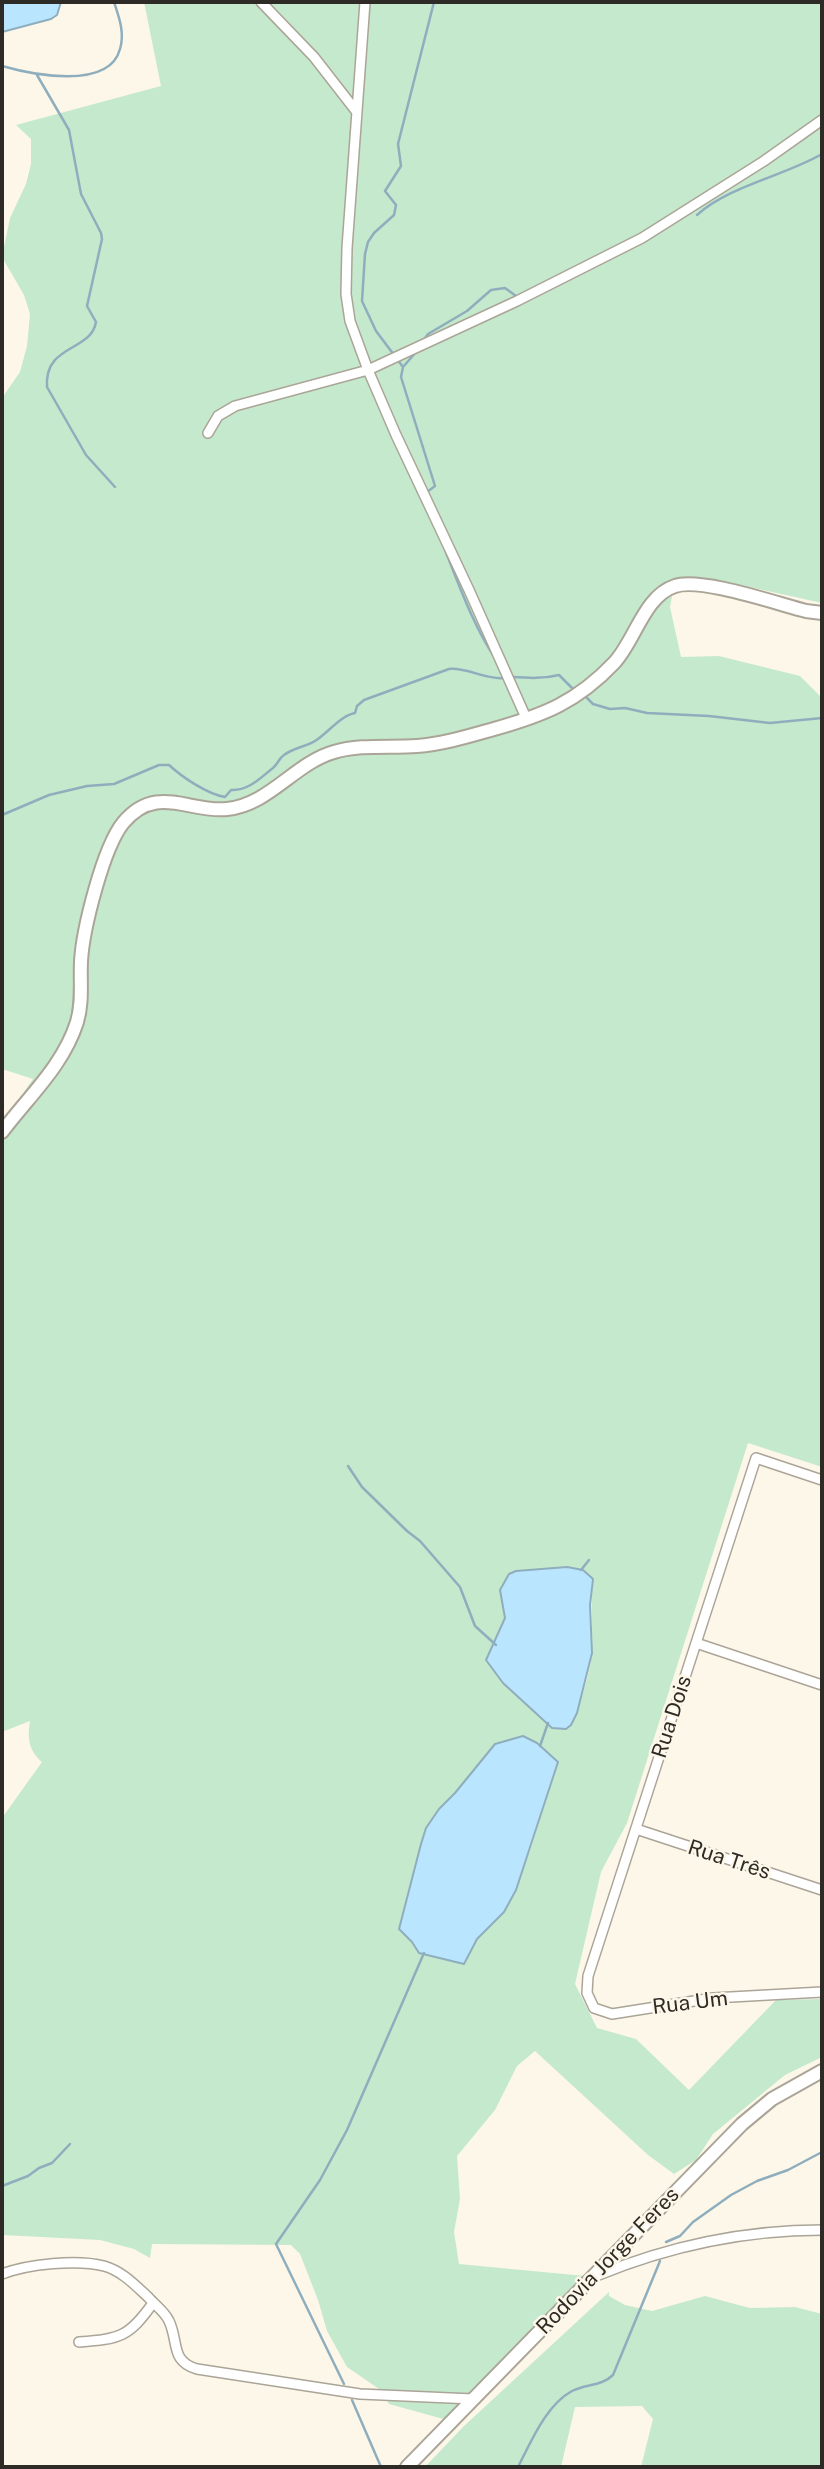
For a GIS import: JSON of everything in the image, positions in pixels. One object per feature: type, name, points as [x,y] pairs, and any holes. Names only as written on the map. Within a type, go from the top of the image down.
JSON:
[{"type":"street","points":[[261,2],[314,57],[356,111]]},
{"type":"street","points":[[365,2],[346,295],[350,321],[368,370],[527,720]]},
{"type":"street","points":[[208,433],[218,416],[235,407],[368,370],[433,342],[642,237],[764,161],[822,120]]},
{"type":"street","points":[[2,1132],[56,1066],[70,1043],[82,995],[84,932],[93,898],[114,839],[122,824],[138,809],[156,803],[181,802],[211,809],[227,809],[261,797],[314,761],[333,752],[357,747],[421,746],[461,738],[548,713],[592,684],[614,663],[630,643],[654,602],[677,585],[705,586],[822,613]]},
{"type":"street","name":"Rua Dois","points":[[588,1976],[756,1458],[822,1480]]},
{"type":"street","points":[[696,1643],[822,1685]]},
{"type":"street","name":"Rua Três","points":[[636,1829],[822,1890]]},
{"type":"street","name":"Rua Um","points":[[588,1976],[587,1993],[594,2008],[612,2014],[713,1998],[822,1992]]},
{"type":"street","name":"Rodovia Jorge Feres","points":[[407,2467],[742,2124],[772,2099],[822,2071]]},
{"type":"street","points":[[591,2278],[670,2250],[729,2236],[822,2230]]},
{"type":"street","points":[[2,2274],[13,2270],[81,2263],[104,2266],[120,2273],[169,2320],[176,2351],[186,2366],[360,2394],[473,2399]]},
{"type":"street","points":[[79,2342],[118,2337],[129,2332],[153,2302]]},
{"type":"green space","points":[[144,2],[822,2],[822,603],[713,579],[695,580],[673,591],[670,607],[681,657],[719,656],[800,676],[822,698],[822,1467],[748,1443],[627,1823],[601,1872],[575,1984],[597,2028],[636,2039],[689,2090],[776,2000],[822,1999],[822,2057],[785,2075],[713,2134],[696,2160],[674,2174],[648,2155],[535,2051],[517,2066],[495,2110],[457,2156],[460,2199],[454,2232],[459,2264],[585,2276],[447,2420],[389,2404],[382,2391],[347,2367],[327,2331],[300,2254],[291,2245],[152,2244],[150,2258],[134,2249],[100,2240],[2,2235],[2,1818],[42,1762],[30,1744],[30,1721],[2,1732],[2,1123],[33,1079],[2,1069],[2,398],[20,372],[27,346],[30,314],[24,295],[2,257],[10,218],[26,184],[31,164],[31,139],[16,125],[161,86]],"holes":[[[583,1570],[593,1579],[592,1651],[590,1668],[571,1725],[487,1656],[505,1618],[506,1611],[501,1596]],[[537,1743],[558,1762],[530,1851],[504,1912],[477,1939],[464,1964],[419,1953],[405,1933],[401,1920],[426,1828],[439,1808],[455,1793],[495,1744]]]},
{"type":"green space","points":[[609,2292],[609,2296],[625,2305],[652,2311],[705,2296],[750,2308],[795,2307],[822,2314],[822,2467],[641,2467],[653,2419],[642,2406],[575,2407],[561,2467],[425,2467],[464,2426]]},
{"type":"water","points":[[2,2],[61,2],[57,15],[51,19],[2,32]]},
{"type":"water","points":[[567,1567],[583,1570],[593,1579],[590,1605],[592,1653],[577,1713],[566,1729],[552,1728],[503,1683],[486,1660],[505,1618],[500,1590],[509,1574],[516,1571]]},
{"type":"water","points":[[523,1736],[537,1743],[558,1762],[516,1890],[504,1912],[477,1939],[464,1964],[419,1953],[399,1929],[426,1828],[495,1744]]},
{"type":"waterway","points":[[2,66],[31,73],[67,76],[85,75],[101,70],[113,62],[120,49],[121,25],[114,2]]},
{"type":"waterway","points":[[403,367],[376,331],[362,301],[365,254],[374,233],[394,215],[396,205],[385,191],[401,166],[398,144],[434,2]]},
{"type":"waterway","points":[[37,75],[69,130],[81,194],[102,239],[87,306],[96,322],[86,339],[60,355],[53,363],[48,373],[47,387],[86,455],[115,487]]},
{"type":"waterway","points":[[697,215],[725,196],[822,154]]},
{"type":"waterway","points":[[423,341],[428,334],[467,311],[491,290],[505,288],[516,296]]},
{"type":"waterway","points":[[416,352],[403,367],[401,377],[435,486],[427,492]]},
{"type":"waterway","points":[[445,550],[473,619],[495,658]]},
{"type":"waterway","points":[[2,815],[49,795],[87,786],[114,784],[159,765],[169,765],[195,784],[225,797],[231,790],[254,783],[288,753],[315,741],[344,718],[355,713],[357,706],[364,700],[449,669],[504,678]]},
{"type":"waterway","points":[[511,677],[541,678],[559,675],[575,691]]},
{"type":"waterway","points":[[584,695],[593,704],[610,709],[625,708],[647,713],[770,723],[822,718]]},
{"type":"waterway","points":[[348,1466],[362,1487],[420,1541],[460,1587],[475,1626],[496,1645]]},
{"type":"waterway","points":[[581,1570],[589,1560]]},
{"type":"waterway","points":[[540,1746],[548,1723]]},
{"type":"waterway","points":[[344,2384],[276,2244],[320,2180],[347,2130],[424,1953]]},
{"type":"waterway","points":[[2,2186],[52,2163],[70,2144]]},
{"type":"waterway","points":[[666,2242],[680,2236],[693,2222],[731,2195],[822,2152]]},
{"type":"waterway","points":[[518,2467],[554,2405],[572,2391],[604,2381],[613,2375],[660,2261]]},
{"type":"waterway","points":[[352,2400],[381,2467]]}]
